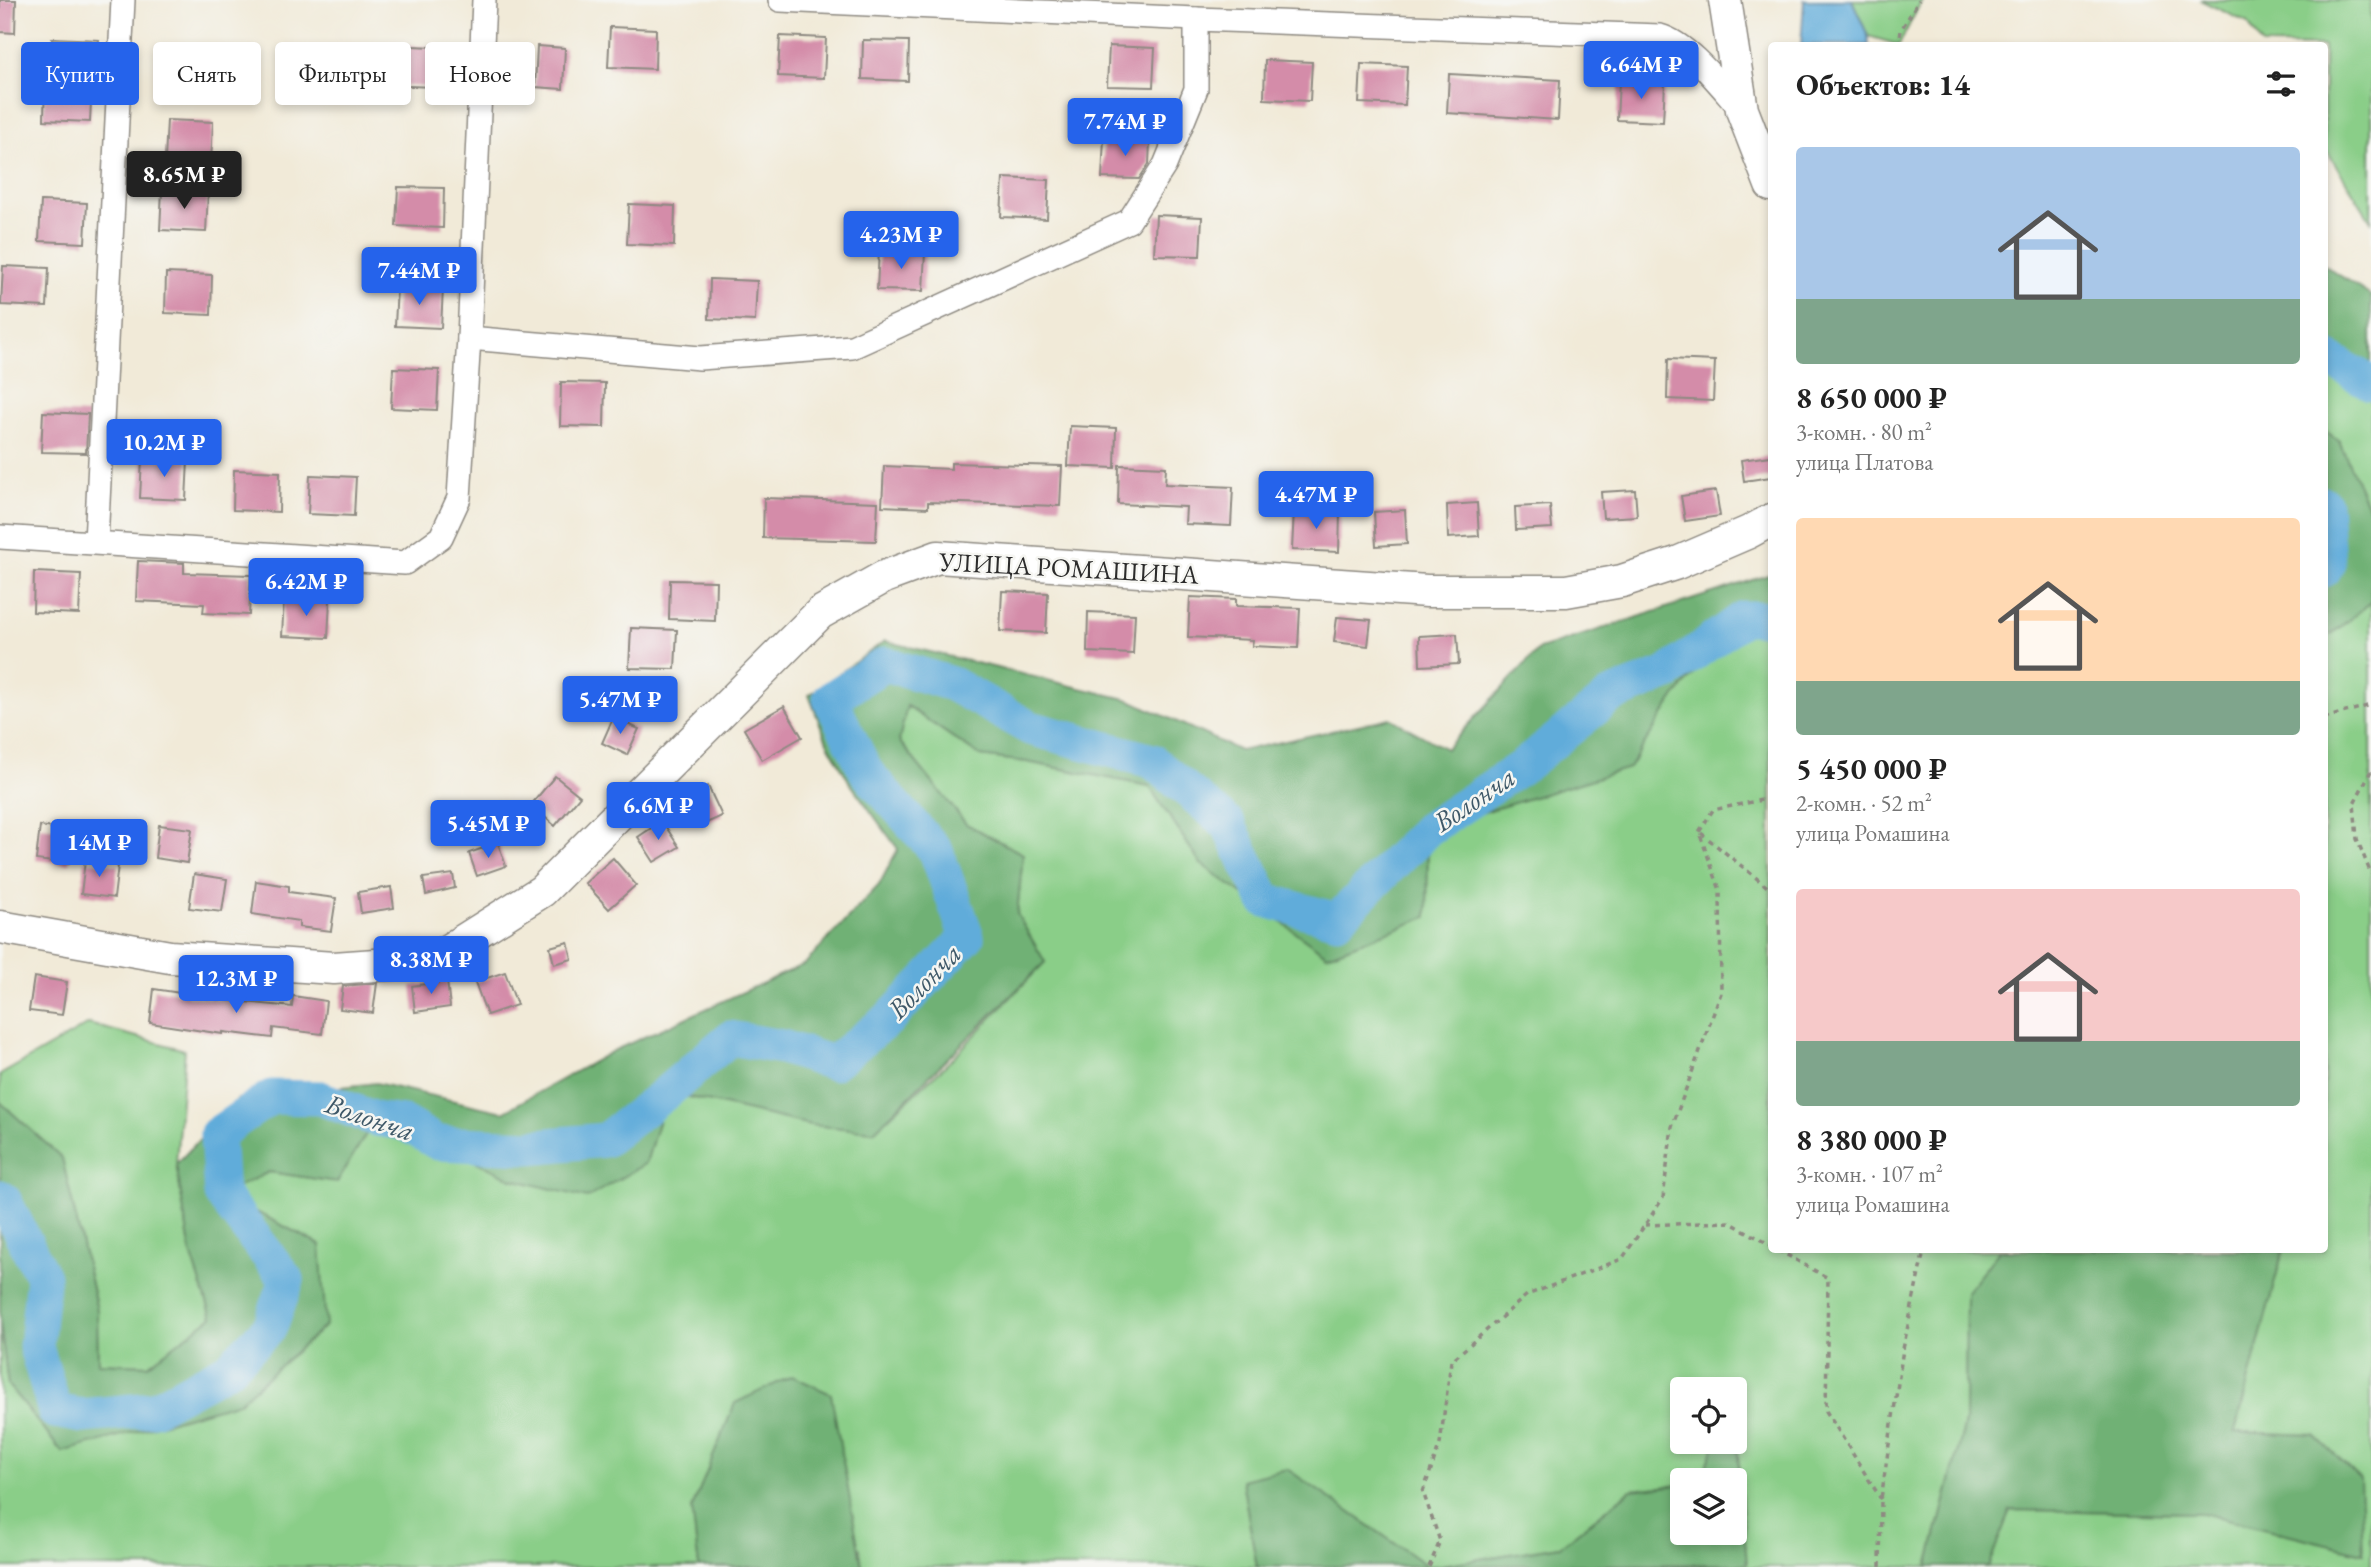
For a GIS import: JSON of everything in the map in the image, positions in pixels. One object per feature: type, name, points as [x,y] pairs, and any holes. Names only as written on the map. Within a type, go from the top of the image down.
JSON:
[{"type":"street","points":[[96,542],[124,0]]},
{"type":"street","points":[[0,537],[405,563],[441,537],[459,498],[484,0]]},
{"type":"street","points":[[780,0],[1660,36],[1672,39],[1684,47],[1742,110]]},
{"type":"street","points":[[1724,0],[1742,110],[1768,177]]},
{"type":"street","points":[[469,338],[700,358],[852,347],[1129,221],[1165,165],[1196,89],[1196,19]]},
{"type":"street","name":"УЛИЦА РОМАШИНА","points":[[0,927],[170,957],[334,968],[431,961],[542,891],[820,613],[884,577],[937,557],[1427,591],[1566,592],[1622,581],[1677,563],[1768,522]]},
{"type":"path","points":[[1900,42],[1901,30],[1919,0]]},
{"type":"path","points":[[2328,717],[2371,705]]},
{"type":"path","points":[[2371,771],[2354,803],[2357,839],[2371,874]]},
{"type":"path","points":[[1699,832],[1713,810],[1768,799]]},
{"type":"path","points":[[1699,832],[1768,888]]},
{"type":"path","points":[[1429,1567],[1440,1541],[1423,1492],[1440,1444],[1451,1361],[1527,1295],[1622,1259],[1663,1198],[1672,1127],[1721,993],[1720,890],[1699,832]]},
{"type":"path","points":[[1644,1225],[1730,1222],[1768,1243]]},
{"type":"path","points":[[1783,1253],[1828,1278],[1826,1411],[1881,1499]]},
{"type":"path","points":[[1880,1567],[1881,1499],[1903,1349],[1923,1253]]},
{"type":"green space","points":[[1852,0],[1922,0],[1901,42],[1889,42],[1868,36]]},
{"type":"green space","points":[[2200,0],[2371,0],[2371,221],[2328,152],[2328,42],[2260,42],[2248,23]]},
{"type":"green space","points":[[2328,268],[2371,296],[2371,383],[2328,358]]},
{"type":"green space","points":[[2328,358],[2371,383],[2371,513],[2339,441],[2328,433]]},
{"type":"green space","points":[[2328,433],[2339,441],[2371,513],[2371,602],[2328,637]]},
{"type":"green space","points":[[1768,575],[1768,618],[1743,618],[1675,696],[1629,768],[1428,829],[1427,917],[1327,955],[1201,864],[1149,786],[1027,762],[980,756],[907,706],[899,741],[966,824],[1023,854],[1017,914],[1045,962],[874,1131],[811,1125],[667,1092],[646,1163],[587,1198],[512,1179],[438,1143],[404,1123],[375,1119],[337,1182],[269,1172],[222,1194],[320,1245],[326,1325],[239,1402],[62,1452],[8,1385],[0,1322],[0,1102],[62,1158],[97,1310],[98,1363],[148,1365],[212,1317],[191,1253],[176,1164],[238,1099],[376,1083],[503,1112],[613,1051],[805,964],[879,885],[898,849],[850,783],[827,742],[809,695],[885,641],[1130,700],[1240,751],[1390,718],[1446,749],[1539,649]]},
{"type":"green space","points":[[2371,602],[2371,1567],[1988,1567],[2010,1510],[2203,1513],[2363,1553],[2314,1435],[2235,1432],[2282,1253],[2328,1253],[2328,637]]},
{"type":"green space","points":[[1743,618],[1768,618],[1768,1253],[1998,1253],[1966,1293],[1965,1423],[1928,1567],[1591,1567],[1746,1564],[1747,1468],[1739,1468],[1738,1454],[1747,1454],[1747,1377],[1670,1377],[1670,1454],[1711,1454],[1706,1468],[1670,1468],[1670,1486],[1631,1490],[1560,1546],[1429,1567],[1287,1469],[1242,1480],[1257,1567],[862,1567],[860,1548],[692,1508],[699,1567],[0,1567],[0,1322],[8,1385],[62,1452],[320,1245],[221,1194],[269,1172],[337,1182],[375,1119],[404,1123],[438,1143],[646,1163],[667,1092],[811,1125],[874,1131],[949,1062],[1045,962],[1017,914],[1023,854],[966,824],[899,741],[906,706],[980,756],[1027,762],[1149,786],[1201,864],[1427,917],[1428,829],[1629,768],[1675,696]]},
{"type":"green space","points":[[89,1024],[185,1050],[176,1164],[191,1253],[212,1317],[148,1365],[98,1363],[97,1310],[62,1158],[0,1102],[0,1075]]},
{"type":"green space","points":[[1998,1253],[2282,1253],[2235,1432],[2314,1435],[2360,1479],[2363,1553],[2203,1513],[2010,1510],[1988,1567],[1928,1567],[1965,1423],[1966,1293]]},
{"type":"green space","points":[[792,1376],[831,1394],[862,1567],[699,1567],[692,1508],[735,1403]]},
{"type":"green space","points":[[1711,1454],[1738,1454],[1739,1468],[1706,1468]]},
{"type":"green space","points":[[1287,1469],[1427,1566],[1257,1567],[1242,1480]]},
{"type":"green space","points":[[1670,1486],[1670,1545],[1745,1545],[1747,1564],[1436,1566],[1560,1546],[1631,1490]]},
{"type":"water","points":[[1804,0],[1852,0],[1869,42],[1801,42]]},
{"type":"building","points":[[0,0],[16,0],[15,33],[0,32]]},
{"type":"building","points":[[610,27],[656,29],[655,69],[608,67]]},
{"type":"building","points":[[780,36],[826,38],[824,78],[778,76]]},
{"type":"building","points":[[52,38],[99,40],[99,42],[52,42]]},
{"type":"building","points":[[863,40],[909,41],[908,81],[862,79]]},
{"type":"building","points":[[411,46],[425,47],[425,87],[411,86]]},
{"type":"building","points":[[537,46],[565,48],[563,89],[535,87]]},
{"type":"building","points":[[1109,46],[1155,48],[1153,87],[1107,86]]},
{"type":"building","points":[[1265,60],[1312,62],[1310,101],[1264,99]]},
{"type":"building","points":[[1361,64],[1407,66],[1405,105],[1359,103]]},
{"type":"building","points":[[1449,74],[1560,80],[1558,120],[1447,113]]},
{"type":"building","points":[[1619,81],[1665,82],[1663,122],[1617,120]]},
{"type":"building","points":[[44,105],[91,105],[90,122],[44,120]]},
{"type":"building","points":[[167,120],[213,122],[211,162],[165,160]]},
{"type":"building","points":[[1104,138],[1150,140],[1149,164],[1139,179],[1102,178]]},
{"type":"building","points":[[1003,178],[1049,180],[1047,219],[1001,217]]},
{"type":"building","points":[[398,187],[444,188],[443,228],[396,226]]},
{"type":"building","points":[[162,190],[208,192],[206,232],[160,230]]},
{"type":"building","points":[[41,201],[87,203],[85,243],[39,241]]},
{"type":"building","points":[[629,204],[675,206],[674,246],[627,244]]},
{"type":"building","points":[[1156,215],[1202,217],[1200,256],[1154,255]]},
{"type":"building","points":[[879,250],[925,252],[923,291],[877,290]]},
{"type":"building","points":[[3,266],[49,268],[47,307],[1,305]]},
{"type":"building","points":[[166,273],[212,275],[211,315],[165,313]]},
{"type":"building","points":[[710,279],[757,281],[755,321],[709,319]]},
{"type":"building","points":[[397,286],[443,288],[441,328],[395,326]]},
{"type":"building","points":[[1668,359],[1715,361],[1713,401],[1667,399]]},
{"type":"building","points":[[393,368],[439,370],[437,410],[391,408]]},
{"type":"building","points":[[561,382],[605,383],[604,427],[560,426]]},
{"type":"building","points":[[43,412],[88,414],[86,453],[41,452]]},
{"type":"building","points":[[1070,426],[1116,428],[1115,468],[1068,466]]},
{"type":"building","points":[[1768,456],[1768,477],[1744,481],[1741,460]]},
{"type":"building","points":[[142,459],[188,460],[186,500],[140,498]]},
{"type":"building","points":[[951,463],[1062,466],[1060,506],[928,502],[928,508],[882,506],[884,466],[951,469]]},
{"type":"building","points":[[1119,465],[1166,467],[1165,484],[1233,487],[1231,526],[1185,524],[1186,507],[1118,504]]},
{"type":"building","points":[[234,470],[280,472],[279,512],[233,510]]},
{"type":"building","points":[[310,475],[356,477],[354,516],[308,514]]},
{"type":"building","points":[[1635,490],[1637,516],[1603,518],[1601,492]]},
{"type":"building","points":[[1716,491],[1720,516],[1685,521],[1681,496]]},
{"type":"building","points":[[764,498],[878,502],[876,541],[763,538]]},
{"type":"building","points":[[1477,503],[1479,536],[1448,538],[1447,505]]},
{"type":"building","points":[[1550,505],[1552,528],[1516,530],[1515,507]]},
{"type":"building","points":[[1294,510],[1340,512],[1339,552],[1292,550]]},
{"type":"building","points":[[1405,510],[1407,544],[1376,546],[1374,512]]},
{"type":"building","points":[[138,561],[184,563],[184,573],[251,575],[249,615],[203,613],[204,604],[136,601]]},
{"type":"building","points":[[34,572],[81,574],[79,614],[33,612]]},
{"type":"building","points":[[670,580],[716,581],[715,621],[669,619]]},
{"type":"building","points":[[1002,591],[1048,593],[1046,633],[1000,631]]},
{"type":"building","points":[[284,597],[330,599],[328,638],[282,636]]},
{"type":"building","points":[[1190,597],[1236,599],[1236,606],[1300,608],[1298,648],[1252,646],[1253,640],[1188,637]]},
{"type":"building","points":[[1088,612],[1135,614],[1133,654],[1087,652]]},
{"type":"building","points":[[1337,617],[1371,620],[1368,646],[1334,642]]},
{"type":"building","points":[[631,628],[677,630],[675,669],[629,668]]},
{"type":"building","points":[[1457,634],[1459,664],[1420,666],[1419,636]]},
{"type":"building","points":[[784,706],[802,737],[762,760],[744,729]]},
{"type":"building","points":[[613,718],[639,729],[627,755],[602,743]]},
{"type":"building","points":[[555,776],[580,796],[555,826],[531,805]]},
{"type":"building","points":[[708,786],[722,816],[702,825],[689,795]]},
{"type":"building","points":[[662,821],[679,847],[654,862],[638,837]]},
{"type":"building","points":[[159,825],[192,829],[187,863],[155,858]]},
{"type":"building","points":[[40,826],[73,831],[69,864],[36,860]]},
{"type":"building","points":[[498,843],[506,866],[477,876],[469,853]]},
{"type":"building","points":[[613,858],[636,885],[609,909],[585,883]]},
{"type":"building","points":[[85,861],[118,865],[114,898],[81,894]]},
{"type":"building","points":[[194,874],[227,879],[222,912],[189,908]]},
{"type":"building","points":[[453,874],[455,888],[426,895],[423,878]]},
{"type":"building","points":[[256,881],[289,886],[289,892],[336,898],[331,931],[299,927],[299,921],[252,914]]},
{"type":"building","points":[[391,887],[394,908],[361,913],[358,892]]},
{"type":"building","points":[[568,942],[572,959],[554,964],[550,947]]},
{"type":"building","points":[[505,972],[517,1005],[487,1015],[475,982]]},
{"type":"building","points":[[34,977],[67,982],[62,1015],[29,1011]]},
{"type":"building","points":[[447,981],[450,1007],[415,1012],[412,986]]},
{"type":"building","points":[[377,983],[373,1013],[340,1009],[343,986]]},
{"type":"building","points":[[154,989],[187,996],[292,1007],[293,996],[326,1001],[322,1034],[273,1028],[272,1038],[150,1023]]},
{"type":"waterway","name":"Волонча","points":[[2328,358],[2371,383]]},
{"type":"waterway","name":"Волонча","points":[[0,1197],[4,1200],[43,1277],[36,1347],[55,1411],[82,1416],[154,1409],[229,1368],[270,1327],[287,1280],[221,1194],[217,1134],[271,1097],[320,1098],[375,1119],[404,1123],[438,1143],[528,1147],[605,1140],[730,1038],[782,1047],[833,1063],[890,1018],[967,937],[936,851],[867,773],[830,699],[885,664],[952,684],[1030,728],[1152,761],[1228,824],[1265,900],[1337,920],[1428,829],[1526,764],[1612,695],[1666,674],[1743,618],[1768,618]]}]
